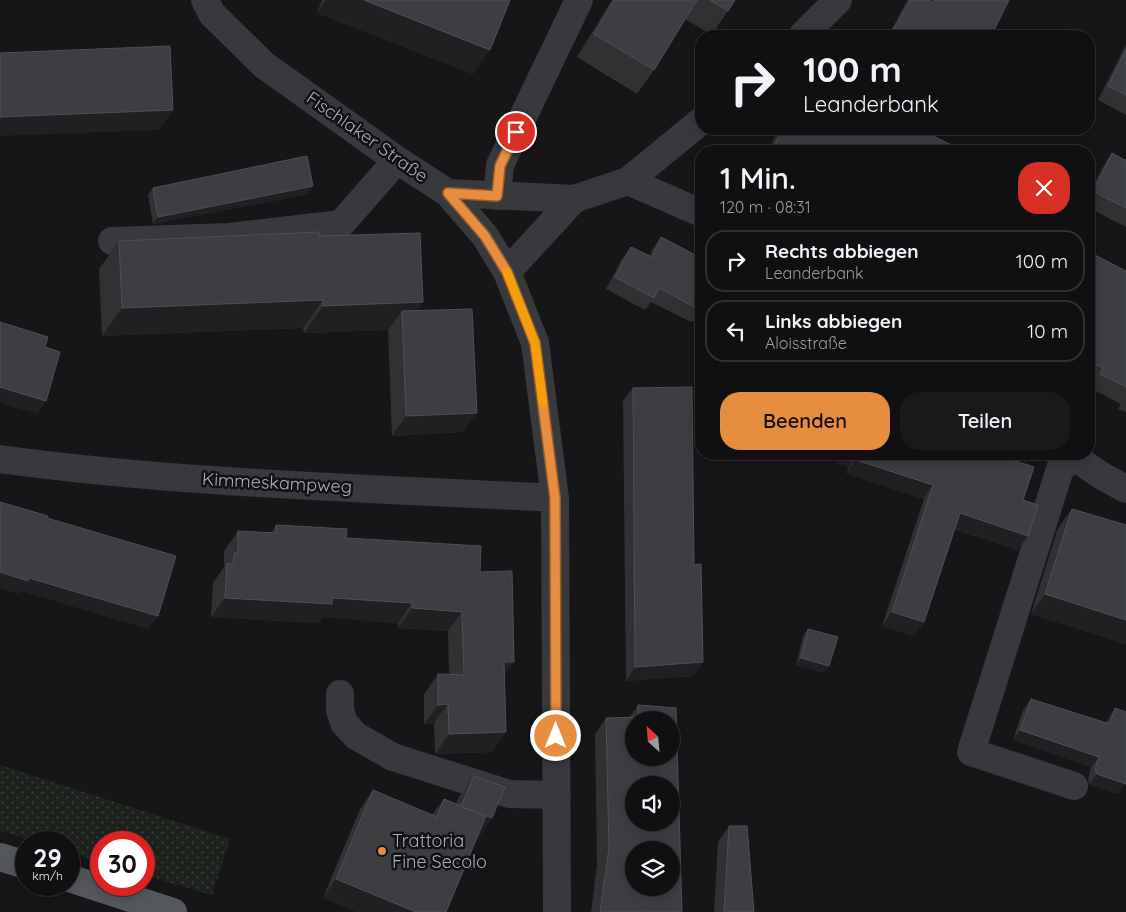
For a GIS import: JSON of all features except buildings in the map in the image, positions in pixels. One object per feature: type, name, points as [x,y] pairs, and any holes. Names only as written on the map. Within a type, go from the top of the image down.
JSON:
[{"type":"main road","points":[[0,857],[15,862]]},
{"type":"main road","points":[[80,882],[173,912]]},
{"type":"street","name":"Fischlaker Straße","points":[[205,0],[212,14],[264,65],[397,160],[448,193],[485,236],[507,272],[535,343],[555,498],[557,912]]},
{"type":"street","points":[[497,196],[500,166],[579,0]]},
{"type":"street","points":[[808,30],[838,0]]},
{"type":"street","points":[[448,193],[574,199],[628,181],[695,127]]},
{"type":"street","points":[[112,241],[229,237],[341,224],[397,160]]},
{"type":"street","points":[[628,181],[695,210]]},
{"type":"street","points":[[507,272],[574,199]]},
{"type":"street","name":"Kimmeskampweg","points":[[0,459],[117,473],[555,498]]},
{"type":"street","points":[[1068,460],[1060,470],[971,752],[1074,786]]},
{"type":"street","points":[[1080,460],[1126,489]]},
{"type":"street","points":[[340,694],[340,710],[344,723],[356,736],[393,757],[509,794],[557,795]]},
{"type":"shaded area","points":[[0,765],[230,839],[212,895],[155,878],[155,831],[90,831],[90,859],[80,855],[80,831],[15,831],[15,835],[0,831]]},
{"type":"slow traffic","points":[[507,272],[535,343],[543,403]]},
{"type":"place","name":"Trattoria Fine Secolo","points":[[382,851]]},
{"type":"route","points":[[516,132],[500,166],[497,196],[448,193],[485,236],[507,272],[535,343],[555,498],[556,736]]}]
